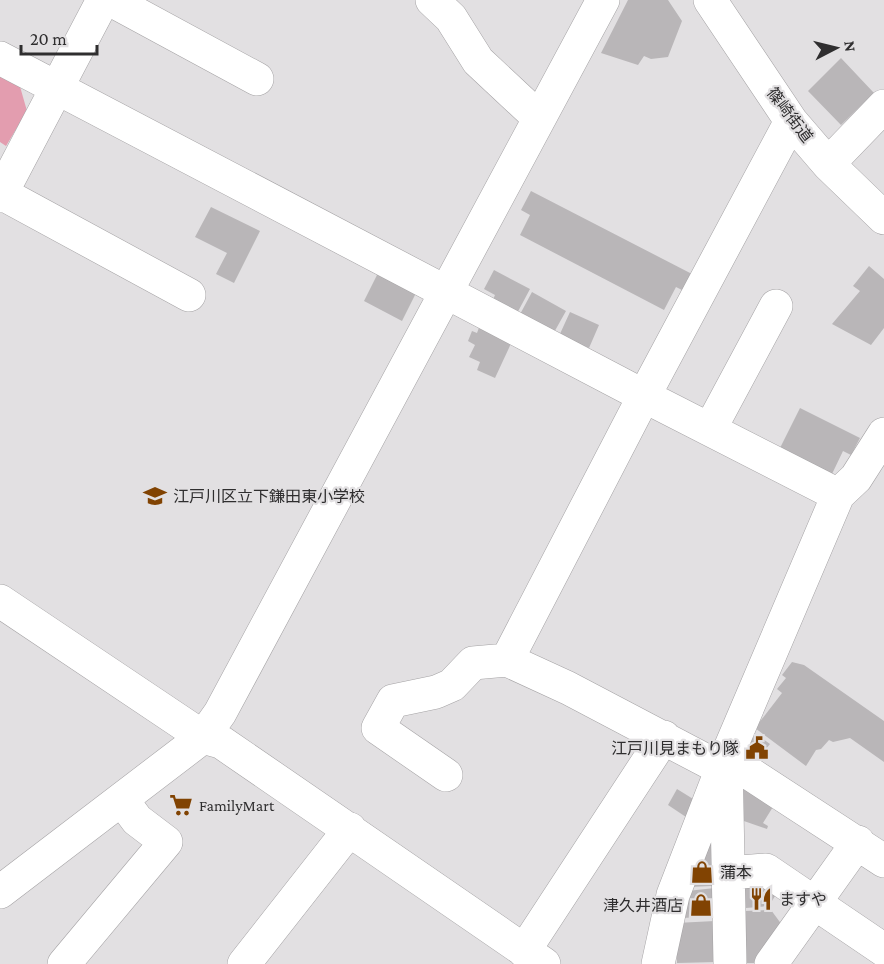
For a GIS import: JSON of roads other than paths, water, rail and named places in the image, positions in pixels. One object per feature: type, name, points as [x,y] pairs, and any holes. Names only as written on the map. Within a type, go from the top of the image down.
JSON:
[{"type":"street","points":[[103,0],[2,189],[189,295]]},
{"type":"street","points":[[111,0],[257,79]]},
{"type":"street","points":[[432,0],[451,18],[478,62],[539,118]]},
{"type":"street","points":[[0,892],[203,737],[220,713],[603,0]]},
{"type":"street","name":"篠崎街道","points":[[710,0],[791,121],[828,164],[884,218]]},
{"type":"street","points":[[0,58],[644,396],[838,495]]},
{"type":"street","points":[[828,164],[884,106]]},
{"type":"street","points":[[507,660],[644,396],[791,121]]},
{"type":"street","points":[[710,429],[776,306]]},
{"type":"street","points":[[658,964],[673,895],[724,764],[838,495],[856,478],[884,434]]},
{"type":"street","points":[[0,601],[203,737],[221,742],[534,957],[664,737]]},
{"type":"street","points":[[446,775],[378,729],[393,701],[436,692],[452,685],[473,663],[507,660],[724,764],[858,842],[884,861]]},
{"type":"street","points":[[724,764],[730,964]]},
{"type":"street","points":[[64,964],[166,842],[137,820],[122,801]]},
{"type":"street","points":[[244,964],[350,829]]},
{"type":"street","points":[[776,963],[858,842]]},
{"type":"street","points":[[728,873],[766,870],[884,950]]},
{"type":"place","name":"江戸川区立下鎌田東小学校","points":[[155,496]]},
{"type":"place","name":"江戸川見まもり隊","points":[[757,748]]},
{"type":"place","name":"FamilyMart","points":[[181,805]]},
{"type":"place","name":"蒲本","points":[[702,872]]},
{"type":"place","name":"ますや","points":[[761,899]]},
{"type":"place","name":"津久井酒店","points":[[701,905]]}]
